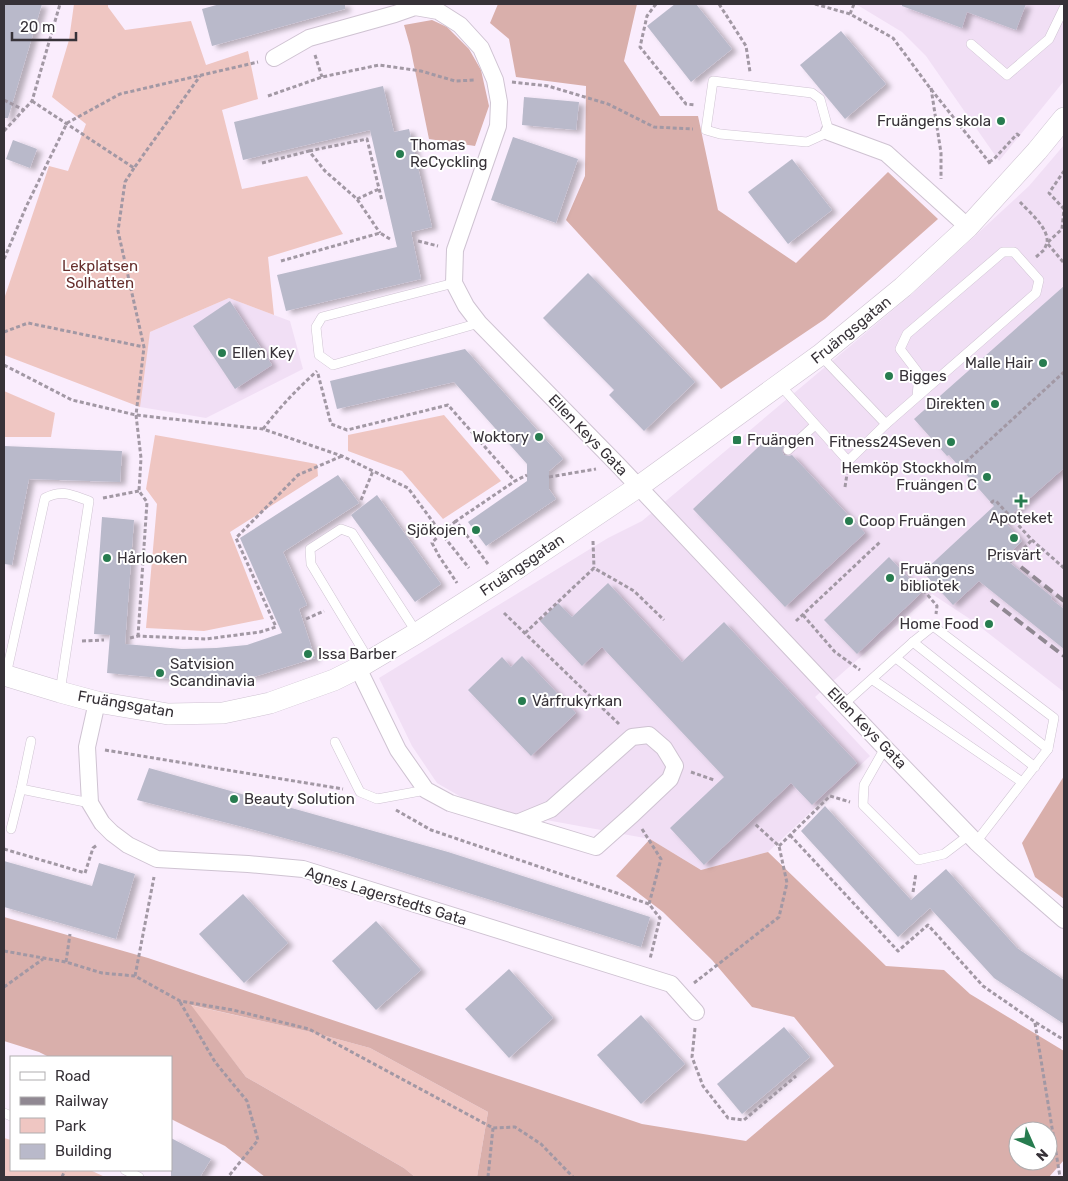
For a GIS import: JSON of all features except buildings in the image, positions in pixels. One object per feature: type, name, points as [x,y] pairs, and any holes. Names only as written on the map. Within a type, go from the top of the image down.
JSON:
[{"type":"street","name":"Ellen Keys Gata","points":[[274,58],[309,38],[415,7],[438,11],[460,25],[481,48],[495,80],[499,102],[498,126],[455,250],[454,283],[466,306],[479,323],[618,465],[885,748],[1002,866],[1064,920]]},
{"type":"street","name":"Fruängsgatan","points":[[5,675],[97,702],[168,714],[223,713],[270,703],[334,680],[364,665],[468,600],[638,487],[820,356],[903,288],[968,227],[1031,158],[1064,118]]},
{"type":"street","points":[[829,132],[886,152],[968,227]]},
{"type":"street","points":[[364,665],[398,750],[426,790],[450,803],[517,823],[596,846],[670,779],[675,766],[664,748],[649,735],[632,737],[551,809],[517,823]]},
{"type":"street","name":"Agnes Lagerstedts Gata","points":[[97,702],[87,747],[90,803],[102,823],[128,845],[157,859],[303,869],[670,984],[696,1012]]},
{"type":"lane","points":[[971,44],[1007,75],[1049,39],[1064,8]]},
{"type":"lane","points":[[713,80],[752,85],[812,92],[820,99],[829,132],[807,142],[720,134],[706,130],[713,80]]},
{"type":"lane","points":[[780,385],[848,461],[886,424],[917,397],[1036,293],[1039,280],[1014,252],[1004,252],[907,334],[900,349],[919,374],[917,397]]},
{"type":"lane","points":[[454,283],[322,317],[316,327],[319,355],[333,365],[479,323]]},
{"type":"lane","points":[[820,356],[886,424]]},
{"type":"lane","points":[[788,450],[815,425]]},
{"type":"lane","points":[[5,675],[45,498],[54,493],[69,494],[89,501],[60,692]]},
{"type":"lane","points":[[364,665],[312,564],[310,550],[341,528],[352,533],[417,633]]},
{"type":"lane","points":[[844,704],[933,626],[1054,718],[1048,749],[1035,767],[973,838],[944,854],[918,860],[863,805],[864,786],[885,748]]},
{"type":"lane","points":[[913,642],[1048,749]]},
{"type":"lane","points":[[896,658],[1035,767]]},
{"type":"lane","points":[[873,680],[1022,782]]},
{"type":"lane","points":[[11,829],[31,741]]},
{"type":"lane","points":[[335,742],[360,792],[377,799],[426,790]]},
{"type":"lane","points":[[21,788],[90,803]]},
{"type":"lane","points":[[126,1171],[139,1177]]},
{"type":"path","points":[[4,131],[32,101],[60,4]]},
{"type":"path","points":[[656,4],[647,16],[640,47],[686,104],[709,106]]},
{"type":"path","points":[[719,4],[746,46],[752,85]]},
{"type":"path","points":[[815,4],[850,14],[893,38],[991,166]]},
{"type":"path","points":[[850,14],[854,4]]},
{"type":"path","points":[[4,259],[26,207],[68,123],[120,94],[274,58]]},
{"type":"path","points":[[268,96],[322,77],[379,65],[421,71],[455,80],[495,80],[548,86],[608,104],[654,127],[706,130]]},
{"type":"path","points":[[138,636],[147,502],[139,491],[141,458],[136,415],[144,347],[118,231],[125,182],[200,76]]},
{"type":"path","points":[[930,88],[941,153],[941,201]]},
{"type":"path","points":[[4,100],[24,110]]},
{"type":"path","points":[[32,101],[134,168]]},
{"type":"path","points":[[262,163],[367,139],[382,201]]},
{"type":"path","points":[[309,151],[325,171],[357,199],[380,233],[390,239]]},
{"type":"path","points":[[1047,243],[1062,229],[1064,209],[1049,193],[1064,171]]},
{"type":"path","points":[[357,199],[379,189]]},
{"type":"path","points":[[1020,202],[1045,230],[1048,237],[1047,243]]},
{"type":"path","points":[[281,261],[380,233]]},
{"type":"path","points":[[1047,243],[1064,262]]},
{"type":"path","points":[[4,332],[28,323],[144,347]]},
{"type":"path","points":[[263,429],[276,412],[326,360]]},
{"type":"path","points":[[4,365],[72,400],[136,415],[263,429],[342,456],[408,488],[469,568]]},
{"type":"path","points":[[317,370],[331,424],[347,430],[448,405],[515,481]]},
{"type":"path","points":[[956,471],[1064,372]]},
{"type":"path","points":[[130,638],[138,636],[206,639],[260,632],[276,627],[236,538],[298,475],[342,456]]},
{"type":"path","points":[[549,477],[618,465]]},
{"type":"path","points":[[362,500],[372,471]]},
{"type":"path","points":[[468,600],[432,543],[441,532],[456,521],[527,475]]},
{"type":"path","points":[[89,501],[139,491]]},
{"type":"path","points":[[991,503],[996,501],[1032,540],[1064,568]]},
{"type":"path","points":[[456,521],[485,560]]},
{"type":"path","points":[[1010,562],[1032,540]]},
{"type":"path","points":[[796,621],[880,542]]},
{"type":"path","points":[[526,633],[594,568],[634,591],[664,620]]},
{"type":"path","points":[[915,580],[937,606],[933,626]]},
{"type":"path","points":[[504,613],[632,737]]},
{"type":"path","points":[[803,615],[835,652],[873,680]]},
{"type":"path","points":[[68,642],[104,640]]},
{"type":"path","points":[[87,747],[360,792]]},
{"type":"path","points":[[779,846],[830,796],[863,805]]},
{"type":"path","points":[[377,799],[431,830],[649,904],[660,918],[645,977]]},
{"type":"path","points":[[633,814],[661,859],[649,904]]},
{"type":"path","points":[[680,994],[779,916],[788,883],[779,846],[755,824]]},
{"type":"path","points":[[4,850],[85,873],[93,848],[112,833]]},
{"type":"path","points":[[790,835],[898,951],[928,925],[983,986],[1064,1040]]},
{"type":"path","points":[[135,976],[157,859]]},
{"type":"path","points":[[66,962],[70,934]]},
{"type":"path","points":[[4,951],[66,962],[102,973],[135,976],[180,1001],[233,1010],[309,1029],[493,1128],[515,1127],[541,1144],[573,1177]]},
{"type":"path","points":[[4,987],[44,958]]},
{"type":"path","points":[[180,1001],[215,1062],[248,1101],[258,1140],[228,1177]]},
{"type":"path","points":[[696,1012],[692,1057],[703,1086],[728,1118],[744,1120],[796,1076]]},
{"type":"path","points":[[1035,1022],[1060,1177]]},
{"type":"path","points":[[488,1177],[493,1128]]},
{"type":"shaded area","points":[[498,4],[637,4],[624,61],[660,116],[698,116],[718,210],[796,263],[888,172],[938,219],[825,319],[721,389],[566,220],[585,176],[586,86],[516,77],[509,39],[490,23]]},
{"type":"shaded area","name":"Fruängens skola","points":[[853,4],[1064,4],[1064,81],[999,161],[926,56],[902,32]]},
{"type":"shaded area","points":[[432,20],[447,27],[469,49],[481,70],[489,106],[475,146],[429,139],[404,25]]},
{"type":"shaded area","points":[[1064,145],[1064,692],[970,619],[932,594],[815,697],[870,756],[768,852],[701,870],[650,839],[480,808],[437,783],[412,746],[379,678],[608,538],[642,521],[912,294],[1029,186]]},
{"type":"shaded area","name":"Ellen Key","points":[[229,298],[290,321],[303,369],[206,418],[140,407],[139,395],[150,332]]},
{"type":"shaded area","points":[[1064,776],[1064,899],[1035,877],[1022,843]]},
{"type":"shaded area","points":[[650,839],[701,870],[768,852],[886,966],[944,970],[970,994],[1064,1051],[1064,1160],[1058,1167],[1058,1121],[1008,1121],[1008,1171],[1054,1171],[1049,1177],[477,1177],[488,1112],[370,1048],[311,1032],[191,1005],[246,1077],[404,1168],[415,1177],[265,1177],[225,1146],[172,1120],[172,1056],[47,1056],[4,1041],[4,917],[148,958],[642,1124],[746,1141],[834,1066],[794,1017],[752,1007],[712,960],[663,912],[616,876]]},
{"type":"green space","name":"Lekplatsen Solhatten","points":[[74,4],[108,4],[108,7],[125,30],[191,21],[206,65],[248,51],[258,99],[222,110],[242,189],[307,176],[343,234],[268,257],[274,315],[229,298],[150,332],[140,407],[4,355],[4,299],[49,166],[68,171],[86,124],[52,97],[69,40]]},
{"type":"green space","points":[[4,391],[55,413],[51,437],[4,437]]},
{"type":"green space","points":[[444,415],[501,481],[443,519],[402,471],[348,451],[348,435]]},
{"type":"green space","points":[[155,435],[317,464],[318,476],[230,532],[264,619],[204,631],[146,628],[157,504],[146,489]]},
{"type":"green space","points":[[190,1005],[311,1032],[370,1048],[488,1112],[477,1177],[415,1177],[404,1168],[246,1077]]},
{"type":"green space","points":[[4,1138],[10,1140],[10,1171],[92,1171],[105,1177],[4,1177]]},
{"type":"railway","points":[[1021,567],[1064,601]]},
{"type":"railway","points":[[991,600],[1064,656]]},
{"type":"place","name":"Fruängens skola","points":[[1001,121]]},
{"type":"place","name":"Thomas ReCyckling","points":[[400,154]]},
{"type":"place","name":"Ellen Key","points":[[222,353]]},
{"type":"place","name":"Malle Hair","points":[[1043,363]]},
{"type":"place","name":"Bigges","points":[[889,376]]},
{"type":"place","name":"Direkten","points":[[995,404]]},
{"type":"place","name":"Woktory","points":[[539,437]]},
{"type":"place","name":"Fruängen","points":[[737,440]]},
{"type":"place","name":"Fitness24Seven","points":[[951,442]]},
{"type":"place","name":"Hemköp Stockholm Fruängen C","points":[[987,477]]},
{"type":"place","name":"Apoteket","points":[[1021,501]]},
{"type":"place","name":"Coop Fruängen","points":[[849,521]]},
{"type":"place","name":"Sjökojen","points":[[476,530]]},
{"type":"place","name":"Prisvärt","points":[[1014,538]]},
{"type":"place","name":"Hårlooken","points":[[107,558]]},
{"type":"place","name":"Fruängens bibliotek","points":[[890,578]]},
{"type":"place","name":"Home Food","points":[[989,624]]},
{"type":"place","name":"Issa Barber","points":[[308,654]]},
{"type":"place","name":"Satvision Scandinavia","points":[[160,673]]},
{"type":"place","name":"Vårfrukyrkan","points":[[522,701]]},
{"type":"place","name":"Beauty Solution","points":[[234,799]]}]
